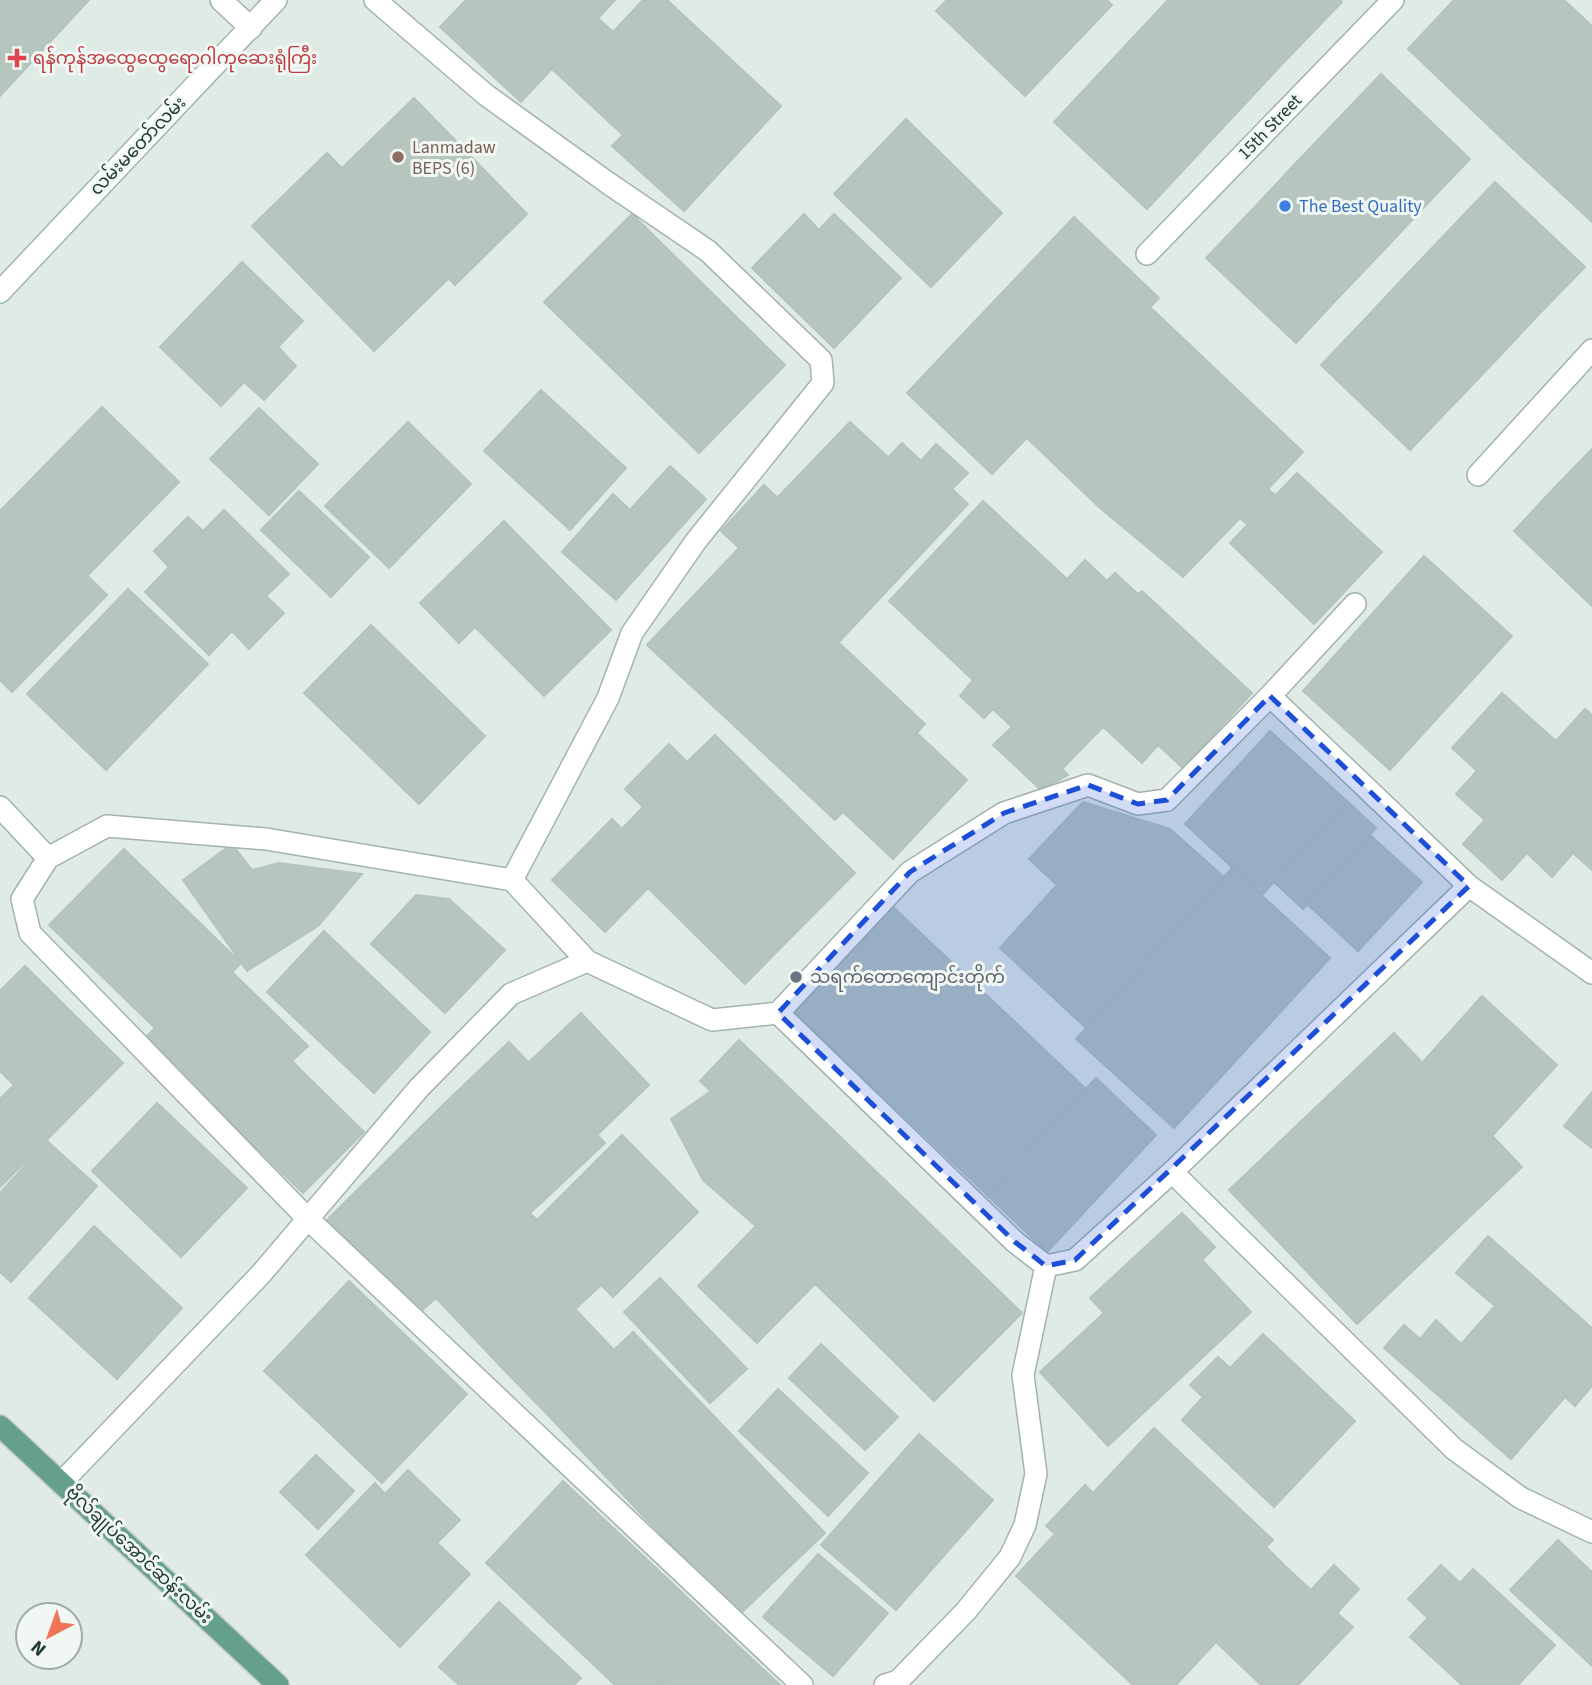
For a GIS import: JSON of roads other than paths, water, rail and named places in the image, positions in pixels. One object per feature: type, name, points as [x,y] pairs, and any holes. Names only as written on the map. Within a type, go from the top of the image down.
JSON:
[{"type":"main road","name":"ဗိုလ်ချုပ်အောင်ဆန်းလမ်း","points":[[0,1426],[278,1685]]},
{"type":"street","points":[[221,0],[251,28]]},
{"type":"street","name":"လမ်းမတော်လမ်း","points":[[0,292],[276,0]]},
{"type":"street","points":[[375,0],[486,94],[608,183],[708,251],[821,360],[823,383],[696,541],[632,633],[608,698],[512,880]]},
{"type":"street","name":"15th Street","points":[[1147,254],[1392,0]]},
{"type":"street","points":[[1478,475],[1592,350]]},
{"type":"street","points":[[802,1685],[309,1219],[30,933],[22,899],[48,858],[107,826],[266,839],[512,880],[587,961],[712,1020],[778,1013],[910,872],[1004,813],[1088,785],[1138,804],[1167,800],[1356,604]]},
{"type":"street","points":[[1270,696],[1469,886],[1592,973]]},
{"type":"street","points":[[0,807],[48,858]]},
{"type":"street","points":[[778,1013],[1015,1242],[1046,1266],[1076,1260],[1469,886]]},
{"type":"street","points":[[61,1483],[261,1274],[419,1088],[511,993],[587,961]]},
{"type":"street","points":[[1171,1172],[1454,1449],[1521,1498],[1592,1532]]},
{"type":"street","points":[[885,1685],[898,1681],[966,1611],[1010,1557],[1025,1525],[1036,1474],[1024,1375],[1046,1266]]},
{"type":"place","name":"ရန်ကုန်အထွေထွေရောဂါကုဆေးရုံကြီး","points":[[17,58]]},
{"type":"place","name":"Lanmadaw BEPS (6)","points":[[398,157]]},
{"type":"place","name":"The Best Quality","points":[[1285,206]]},
{"type":"place","name":"သရက်တောကျောင်းတိုက်","points":[[796,977]]}]
